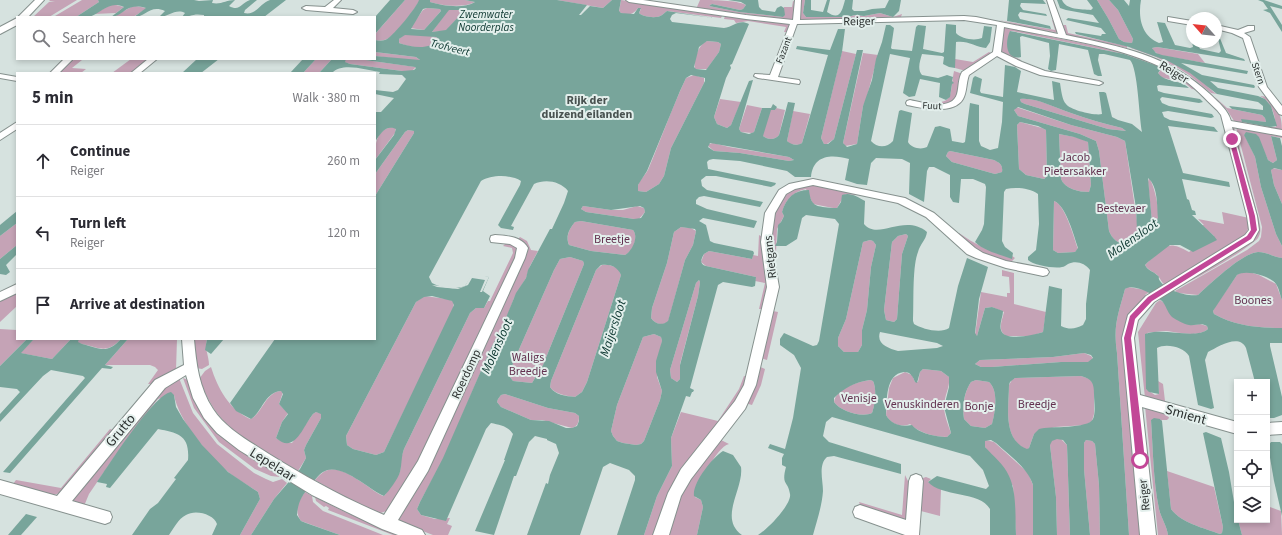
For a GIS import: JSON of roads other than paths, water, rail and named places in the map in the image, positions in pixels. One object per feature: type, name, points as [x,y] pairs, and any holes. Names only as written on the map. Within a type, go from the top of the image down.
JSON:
[{"type":"street","points":[[24,16],[40,0]]},
{"type":"street","points":[[326,10],[338,0]]},
{"type":"street","name":"Reiger","points":[[629,0],[762,20],[794,22],[976,19],[1063,36],[1128,51],[1153,60],[1174,70],[1194,84],[1215,103],[1225,115],[1252,216],[1254,230],[1249,238],[1150,299],[1132,318],[1128,338],[1148,535]]},
{"type":"street","points":[[693,9],[698,0]]},
{"type":"street","name":"Fazant","points":[[773,78],[794,22],[798,0]]},
{"type":"street","points":[[1050,0],[1063,36]]},
{"type":"street","points":[[306,8],[353,12]]},
{"type":"street","points":[[1171,20],[1186,22]]},
{"type":"street","points":[[0,31],[16,22]]},
{"type":"street","points":[[1001,24],[998,53],[1019,64],[1043,73],[1099,83]]},
{"type":"street","points":[[1222,29],[1238,33],[1251,28]]},
{"type":"street","name":"Stern","points":[[1238,33],[1246,37],[1263,87],[1282,112]]},
{"type":"street","name":"Fuut","points":[[910,103],[933,107],[944,107],[954,104],[961,96],[965,74],[998,53]]},
{"type":"street","points":[[55,72],[68,60]]},
{"type":"street","points":[[136,72],[152,60]]},
{"type":"street","points":[[0,76],[16,79]]},
{"type":"street","name":"Fazant","points":[[758,76],[796,82]]},
{"type":"street","points":[[1227,124],[1282,133]]},
{"type":"street","points":[[0,137],[15,127]]},
{"type":"street","name":"Rietgans","points":[[661,535],[674,493],[686,474],[736,411],[750,385],[773,287],[766,242],[770,213],[782,192],[792,186],[813,182],[901,200],[930,215],[970,251],[1010,266],[1043,272]]},
{"type":"street","name":"Roerdomp","points":[[387,524],[423,466],[520,258],[523,248],[521,245],[516,242],[495,239]]},
{"type":"street","points":[[0,297],[16,289]]},
{"type":"street","name":"Lepelaar","points":[[188,340],[190,368],[199,397],[204,408],[217,424],[236,440],[289,475],[314,489],[387,524],[417,535]]},
{"type":"street","name":"Grutto","points":[[60,504],[160,384],[179,372],[190,368]]},
{"type":"street","name":"Smient","points":[[1134,399],[1234,427]]},
{"type":"street","points":[[1270,429],[1282,428]]},
{"type":"street","points":[[860,512],[912,532],[916,480]]},
{"type":"street","points":[[0,487],[105,517]]},
{"type":"water","points":[[98,0],[213,0],[212,3],[221,3],[235,0],[229,6],[238,8],[247,1],[257,0],[245,10],[244,13],[252,13],[270,0],[286,0],[265,16],[204,16],[197,14],[183,16],[185,13],[175,12],[160,16],[165,11],[156,9],[135,16],[146,8],[134,7],[129,8],[116,16],[112,16],[124,7],[114,5],[92,16],[78,16],[99,2]]},
{"type":"water","points":[[390,0],[405,0],[376,33],[376,16]]},
{"type":"water","points":[[419,0],[430,0],[430,2],[441,5],[465,6],[475,2],[465,0],[557,0],[587,5],[579,15],[581,15],[590,6],[603,8],[612,0],[621,0],[619,11],[621,13],[634,14],[638,8],[641,8],[639,13],[650,17],[663,15],[667,11],[714,18],[676,13],[672,15],[670,19],[672,22],[724,28],[742,22],[749,24],[732,64],[730,65],[731,68],[726,78],[714,117],[717,124],[727,128],[731,125],[749,81],[753,80],[739,129],[741,132],[749,134],[754,132],[762,108],[771,108],[773,104],[777,107],[775,110],[771,110],[763,136],[769,139],[776,138],[779,135],[788,102],[795,103],[787,141],[794,145],[799,145],[802,143],[828,55],[796,49],[797,46],[830,50],[838,29],[845,29],[842,52],[821,138],[824,144],[828,144],[834,139],[857,50],[863,50],[843,143],[847,147],[857,144],[863,106],[872,80],[876,59],[886,25],[890,25],[894,28],[892,49],[912,51],[916,27],[918,25],[926,26],[923,49],[942,53],[944,52],[946,24],[956,25],[956,33],[958,35],[972,39],[982,38],[984,26],[992,27],[990,42],[986,48],[964,42],[956,42],[955,68],[943,64],[944,57],[942,56],[922,54],[919,68],[922,75],[938,78],[947,75],[953,77],[952,81],[954,83],[952,84],[950,97],[946,100],[939,97],[940,83],[920,79],[915,96],[909,97],[903,93],[910,58],[890,54],[871,141],[879,146],[888,145],[893,141],[899,111],[901,110],[912,113],[908,142],[914,147],[927,147],[935,127],[940,126],[950,129],[952,141],[963,143],[965,142],[970,103],[979,105],[979,141],[981,146],[990,150],[998,148],[1003,102],[970,93],[973,78],[975,76],[982,79],[981,93],[1003,97],[1005,65],[1015,67],[1021,71],[1017,92],[1054,100],[1052,81],[1060,83],[1066,104],[1083,112],[1102,114],[1099,92],[1104,92],[1106,93],[1112,117],[1132,124],[1142,132],[1137,83],[1133,65],[1130,60],[1099,54],[1098,60],[1102,76],[1098,76],[1094,74],[1088,50],[1059,44],[1056,70],[1051,71],[1048,69],[1050,56],[1049,43],[1022,36],[1020,37],[1021,57],[1012,56],[1009,53],[1007,45],[1010,31],[1124,54],[1158,66],[1161,69],[1158,73],[1161,76],[1181,83],[1189,88],[1159,85],[1157,86],[1158,91],[1200,99],[1203,102],[1199,103],[1162,97],[1160,99],[1162,103],[1169,106],[1212,114],[1214,117],[1211,118],[1168,111],[1162,112],[1164,117],[1170,120],[1214,127],[1218,132],[1168,126],[1183,173],[1229,182],[1230,187],[1182,179],[1187,199],[1189,200],[1192,210],[1195,211],[1196,215],[1192,215],[1217,240],[1193,252],[1180,245],[1170,245],[1145,265],[1148,269],[1159,276],[1160,281],[1163,284],[1172,290],[1188,295],[1198,295],[1235,263],[1251,254],[1261,252],[1282,258],[1282,300],[1278,287],[1269,278],[1258,274],[1241,273],[1237,275],[1213,311],[1214,314],[1222,318],[1239,324],[1265,328],[1282,328],[1282,343],[1270,343],[1270,346],[1282,397],[1282,415],[1270,418],[1270,379],[1254,379],[1246,348],[1243,344],[1234,341],[1228,342],[1208,352],[1205,360],[1214,408],[1211,409],[1198,405],[1189,356],[1179,348],[1165,346],[1157,348],[1159,394],[1149,392],[1146,389],[1145,334],[1161,332],[1188,334],[1203,332],[1208,329],[1207,326],[1201,324],[1189,325],[1180,322],[1172,317],[1162,301],[1144,290],[1129,288],[1125,289],[1118,313],[1116,335],[1129,535],[1100,535],[1099,485],[1095,444],[1092,441],[1086,440],[1084,443],[1084,469],[1090,535],[1070,535],[1067,445],[1063,440],[1057,439],[1052,441],[1050,445],[1056,497],[1057,535],[1033,535],[1033,485],[1031,479],[1023,467],[996,443],[991,440],[985,441],[985,447],[1001,464],[1009,476],[1012,483],[1015,505],[1016,535],[990,535],[990,509],[985,503],[978,499],[942,490],[934,487],[928,482],[937,476],[986,489],[989,486],[983,470],[970,456],[832,417],[826,422],[823,436],[829,442],[901,464],[901,474],[834,456],[827,457],[824,460],[822,468],[823,491],[813,535],[758,535],[778,516],[790,498],[789,490],[784,477],[786,467],[782,465],[782,458],[784,454],[768,448],[770,444],[785,449],[793,418],[801,368],[794,355],[780,345],[780,339],[784,333],[813,346],[817,345],[819,341],[839,224],[835,219],[806,215],[802,218],[797,239],[786,246],[775,246],[777,242],[778,225],[784,216],[782,212],[791,196],[799,191],[809,190],[811,200],[816,205],[837,208],[841,202],[842,195],[851,195],[865,201],[864,224],[870,228],[877,230],[909,225],[918,227],[927,232],[916,259],[913,321],[914,324],[926,329],[941,331],[949,328],[958,286],[967,258],[988,267],[979,299],[975,333],[977,336],[985,308],[992,307],[1003,311],[1001,330],[1003,334],[1013,337],[1020,337],[1043,332],[1049,286],[1062,289],[1061,326],[1072,328],[1083,325],[1086,319],[1086,304],[1090,270],[1083,264],[1077,262],[1063,267],[1054,267],[1039,265],[1028,260],[1028,257],[1036,250],[1039,224],[1038,194],[1031,190],[1014,188],[1006,189],[1004,192],[1002,241],[1005,247],[1013,253],[1012,259],[987,250],[975,242],[984,224],[986,187],[985,184],[973,179],[961,179],[959,203],[953,202],[950,197],[950,175],[934,167],[929,167],[927,171],[924,202],[909,194],[910,163],[902,159],[876,158],[871,163],[867,185],[857,184],[845,180],[849,159],[842,157],[830,157],[819,160],[812,170],[811,177],[795,177],[787,171],[740,161],[713,159],[707,162],[708,169],[776,183],[771,187],[716,176],[706,176],[701,180],[702,186],[707,190],[763,202],[760,207],[704,196],[699,197],[696,200],[696,204],[707,209],[757,221],[754,228],[703,218],[699,221],[706,225],[710,241],[753,251],[754,253],[752,259],[709,251],[704,254],[701,261],[702,264],[756,277],[755,286],[752,287],[723,282],[718,285],[690,388],[694,390],[690,397],[686,396],[671,438],[672,466],[657,496],[644,535],[617,535],[635,476],[629,470],[610,463],[603,467],[580,535],[527,535],[546,483],[548,484],[559,453],[556,444],[547,439],[535,436],[529,442],[516,476],[514,476],[494,535],[475,531],[505,460],[513,434],[501,425],[491,423],[486,429],[446,521],[421,515],[417,509],[420,502],[443,458],[516,293],[526,278],[528,270],[550,229],[552,229],[568,191],[557,183],[547,181],[534,184],[511,226],[514,227],[513,230],[501,228],[498,225],[521,181],[506,176],[490,177],[481,181],[429,277],[432,283],[452,288],[465,286],[472,275],[489,277],[483,291],[490,296],[484,308],[476,308],[470,313],[404,449],[400,472],[393,485],[384,496],[346,473],[337,470],[323,472],[316,478],[303,495],[299,502],[297,515],[301,521],[340,535],[251,535],[274,499],[300,469],[306,458],[304,450],[321,418],[321,414],[316,412],[313,414],[298,437],[288,443],[276,438],[282,422],[288,414],[279,404],[283,394],[281,391],[276,392],[267,398],[255,416],[251,419],[236,411],[230,403],[274,340],[376,340],[376,194],[414,133],[414,131],[408,130],[405,132],[376,173],[376,159],[394,135],[396,129],[386,129],[376,140],[376,112],[381,112],[394,98],[376,94],[376,90],[393,92],[398,90],[406,79],[402,75],[379,74],[380,72],[348,67],[333,72],[320,72],[331,60],[346,60],[345,62],[350,64],[402,71],[414,70],[416,68],[415,67],[365,60],[376,60],[376,56],[420,60],[416,57],[376,52],[376,40],[380,41],[387,39],[405,21]],"holes":[[[423,9],[440,9],[441,11],[424,30],[411,29]],[[449,10],[459,10],[463,12],[446,30],[432,32]],[[405,35],[436,37],[439,39],[435,43],[426,47],[409,46],[399,43],[399,39]],[[707,41],[718,42],[721,44],[719,52],[706,70],[696,69],[694,67],[699,47]],[[691,75],[705,78],[705,81],[671,148],[664,176],[659,184],[646,192],[638,191],[638,185],[647,171],[686,78]],[[1020,99],[1039,101],[1083,117],[1122,128],[1126,131],[1108,129],[1021,102]],[[1018,107],[1071,125],[1117,137],[1125,141],[1136,208],[1137,231],[1136,239],[1132,243],[1124,244],[1118,242],[1113,238],[1109,231],[1099,151],[1096,141],[1080,134],[1018,116],[1014,110]],[[1020,122],[1038,126],[1046,130],[1047,176],[1044,179],[1026,175],[1019,169],[1017,125]],[[1059,134],[1088,142],[1091,185],[1089,192],[1077,191],[1069,188],[1061,179]],[[710,143],[789,157],[794,160],[789,161],[740,153],[714,151],[708,147]],[[950,151],[994,160],[1001,164],[1002,172],[995,174],[952,162],[946,156]],[[1148,178],[1154,186],[1157,202],[1158,218],[1154,224],[1152,222]],[[1054,201],[1062,208],[1066,215],[1078,248],[1075,252],[1058,253],[1053,250]],[[583,206],[611,210],[640,206],[644,208],[645,212],[641,218],[634,219],[586,212],[581,209]],[[581,221],[633,230],[635,233],[634,244],[625,255],[591,251],[569,245],[568,235],[570,230],[575,222]],[[681,227],[695,229],[696,231],[693,245],[685,260],[668,321],[659,324],[654,322],[651,318],[652,308],[667,263],[674,232]],[[906,234],[908,236],[902,254],[897,319],[894,322],[886,320],[884,310],[892,242],[898,236]],[[870,240],[876,245],[871,267],[867,310],[862,330],[862,345],[858,352],[844,352],[838,346],[838,338],[846,319],[863,242]],[[570,257],[583,261],[584,264],[543,365],[532,383],[513,381],[510,377],[513,363],[560,259]],[[601,265],[613,266],[621,275],[587,382],[582,392],[575,397],[561,395],[552,390],[550,387],[551,381],[596,270]],[[699,280],[698,296],[680,365],[680,379],[677,382],[671,378],[670,370],[696,283]],[[432,296],[452,301],[454,305],[384,452],[376,455],[353,449],[347,445],[346,436],[416,302],[424,297]],[[880,332],[937,343],[943,346],[937,348],[898,351],[884,345],[880,340]],[[654,334],[661,337],[662,341],[656,361],[656,372],[662,391],[644,441],[641,444],[636,445],[623,443],[617,441],[613,436],[611,431],[617,405],[643,337]],[[1084,353],[1091,355],[1093,358],[1088,362],[1061,362],[992,367],[981,367],[975,364],[980,360],[1053,357]],[[923,369],[941,371],[949,377],[949,387],[944,407],[951,433],[947,437],[928,434],[918,430],[912,425],[904,426],[894,423],[886,415],[888,389],[893,378],[898,374],[906,372],[911,375],[917,383],[920,372]],[[1081,376],[1088,379],[1092,382],[1094,390],[1095,406],[1093,419],[1090,422],[1077,426],[1039,429],[1034,434],[1029,448],[1027,449],[1019,444],[1010,430],[1008,412],[1010,382],[1015,378]],[[976,380],[989,382],[994,391],[995,408],[992,424],[985,428],[971,426],[964,419],[963,405],[965,395],[971,382]],[[873,381],[875,388],[872,413],[863,415],[852,413],[841,408],[834,402],[834,398],[842,391],[859,382]],[[505,394],[548,408],[575,413],[579,416],[579,421],[577,426],[566,428],[549,421],[531,420],[501,407],[497,402],[501,395]]]},
{"type":"water","points":[[728,0],[758,0],[759,7],[762,10],[775,12],[777,8],[781,6],[784,8],[785,15],[783,17],[739,12],[709,6],[712,4],[740,10],[746,5],[741,2]]},
{"type":"water","points":[[805,0],[811,0],[811,10],[823,12],[827,0],[830,0],[827,12],[831,15],[838,15],[840,14],[845,0],[853,0],[852,9],[854,11],[864,11],[885,8],[889,0],[901,0],[899,11],[893,17],[880,13],[848,17],[806,17],[803,13]]},
{"type":"water","points":[[1009,0],[1043,0],[1046,4],[1021,3],[1020,6],[1023,10],[1046,14],[1047,16],[1020,12],[1018,15],[1020,19],[1050,26],[1051,29],[1007,21]]},
{"type":"water","points":[[1057,0],[1062,0],[1067,6],[1070,7],[1091,10],[1093,8],[1087,0],[1097,0],[1119,39],[1124,42],[1132,43],[1133,39],[1118,10],[1109,0],[1124,0],[1129,6],[1130,0],[1141,0],[1140,13],[1142,25],[1148,36],[1153,40],[1159,43],[1163,42],[1157,22],[1165,23],[1175,45],[1186,48],[1200,48],[1219,53],[1221,51],[1220,48],[1222,48],[1222,43],[1226,53],[1244,59],[1245,61],[1157,47],[1152,48],[1156,53],[1162,55],[1248,71],[1247,74],[1181,63],[1202,75],[1254,85],[1254,88],[1210,81],[1218,88],[1258,96],[1265,99],[1271,106],[1277,126],[1269,127],[1242,122],[1241,119],[1266,122],[1262,115],[1232,109],[1229,106],[1263,110],[1263,106],[1258,102],[1217,94],[1190,73],[1168,61],[1129,47],[1076,34],[1075,32],[1101,36],[1102,34],[1106,34],[1101,28],[1066,20],[1068,18],[1099,23],[1093,15],[1060,8]]},
{"type":"water","points":[[1258,0],[1264,0],[1282,6],[1282,9],[1270,6],[1282,25],[1282,32],[1270,13],[1263,10],[1268,9],[1263,2]]},
{"type":"water","points":[[196,60],[218,60],[202,72],[183,72]]},
{"type":"water","points":[[302,60],[315,60],[304,72],[291,72]]},
{"type":"water","points":[[1246,132],[1256,134],[1259,137],[1268,160],[1273,163],[1277,160],[1271,136],[1280,138],[1282,146],[1282,170],[1274,168],[1271,170],[1274,185],[1282,204],[1282,246],[1276,234],[1261,187],[1255,157],[1244,135]]},
{"type":"water","points":[[16,212],[16,224],[0,236],[0,225]]},
{"type":"water","points":[[16,246],[16,255],[6,265],[10,272],[6,275],[0,274],[0,259]]},
{"type":"water","points":[[26,340],[33,340],[21,353],[52,359],[70,340],[79,340],[78,342],[82,344],[107,349],[120,340],[127,340],[105,365],[113,367],[111,369],[102,368],[10,473],[3,472],[85,378],[83,376],[51,370],[43,376],[0,422],[0,414],[20,392],[17,389],[0,387],[0,366]]},
{"type":"water","points":[[207,340],[223,340],[211,354],[205,350]]},
{"type":"water","points":[[171,392],[174,395],[176,407],[183,419],[202,445],[228,472],[258,492],[260,499],[240,535],[212,535],[217,524],[215,520],[208,515],[194,512],[181,519],[169,535],[132,535],[150,509],[158,503],[176,479],[174,478],[188,460],[187,445],[185,440],[177,434],[158,429],[110,488],[106,487],[107,484],[97,482],[143,417],[163,396]]},
{"type":"water","points":[[1154,418],[1162,421],[1171,509],[1181,518],[1220,534],[1222,533],[1223,527],[1203,433],[1206,432],[1221,438],[1234,502],[1234,523],[1239,523],[1242,535],[1168,535],[1159,509],[1151,420]]},
{"type":"water","points":[[1280,442],[1282,444],[1282,516],[1270,458],[1270,443]]},
{"type":"water","points":[[723,451],[733,455],[741,467],[741,476],[732,512],[732,520],[735,528],[742,535],[697,535],[703,507],[701,500],[694,496],[696,484],[704,471]]},
{"type":"water","points":[[26,514],[37,517],[21,535],[8,535]]},
{"type":"district","name":"Rijk der duizend eilanden","points":[[587,107]]},
{"type":"water label","name":"Zwemwater Noorderplas","points":[[486,20]]},
{"type":"water label","name":"Trofveert","points":[[450,47]]},
{"type":"water label","name":"Molensloot","points":[[1132,238]]},
{"type":"water label","name":"Maijersloot","points":[[612,328]]},
{"type":"water label","name":"Molensloot","points":[[496,346]]},
{"type":"park label","name":"Jacob Pietersakker","points":[[1075,164]]},
{"type":"park label","name":"Bestevaer","points":[[1121,208]]},
{"type":"park label","name":"Breetje","points":[[612,239]]},
{"type":"park label","name":"Boones","points":[[1253,300]]},
{"type":"park label","name":"Waligs Breedje","points":[[528,364]]},
{"type":"park label","name":"Venisje","points":[[859,398]]},
{"type":"park label","name":"Venuskinderen","points":[[922,404]]},
{"type":"park label","name":"Breedje","points":[[1037,404]]},
{"type":"park label","name":"Bonje","points":[[979,406]]}]
